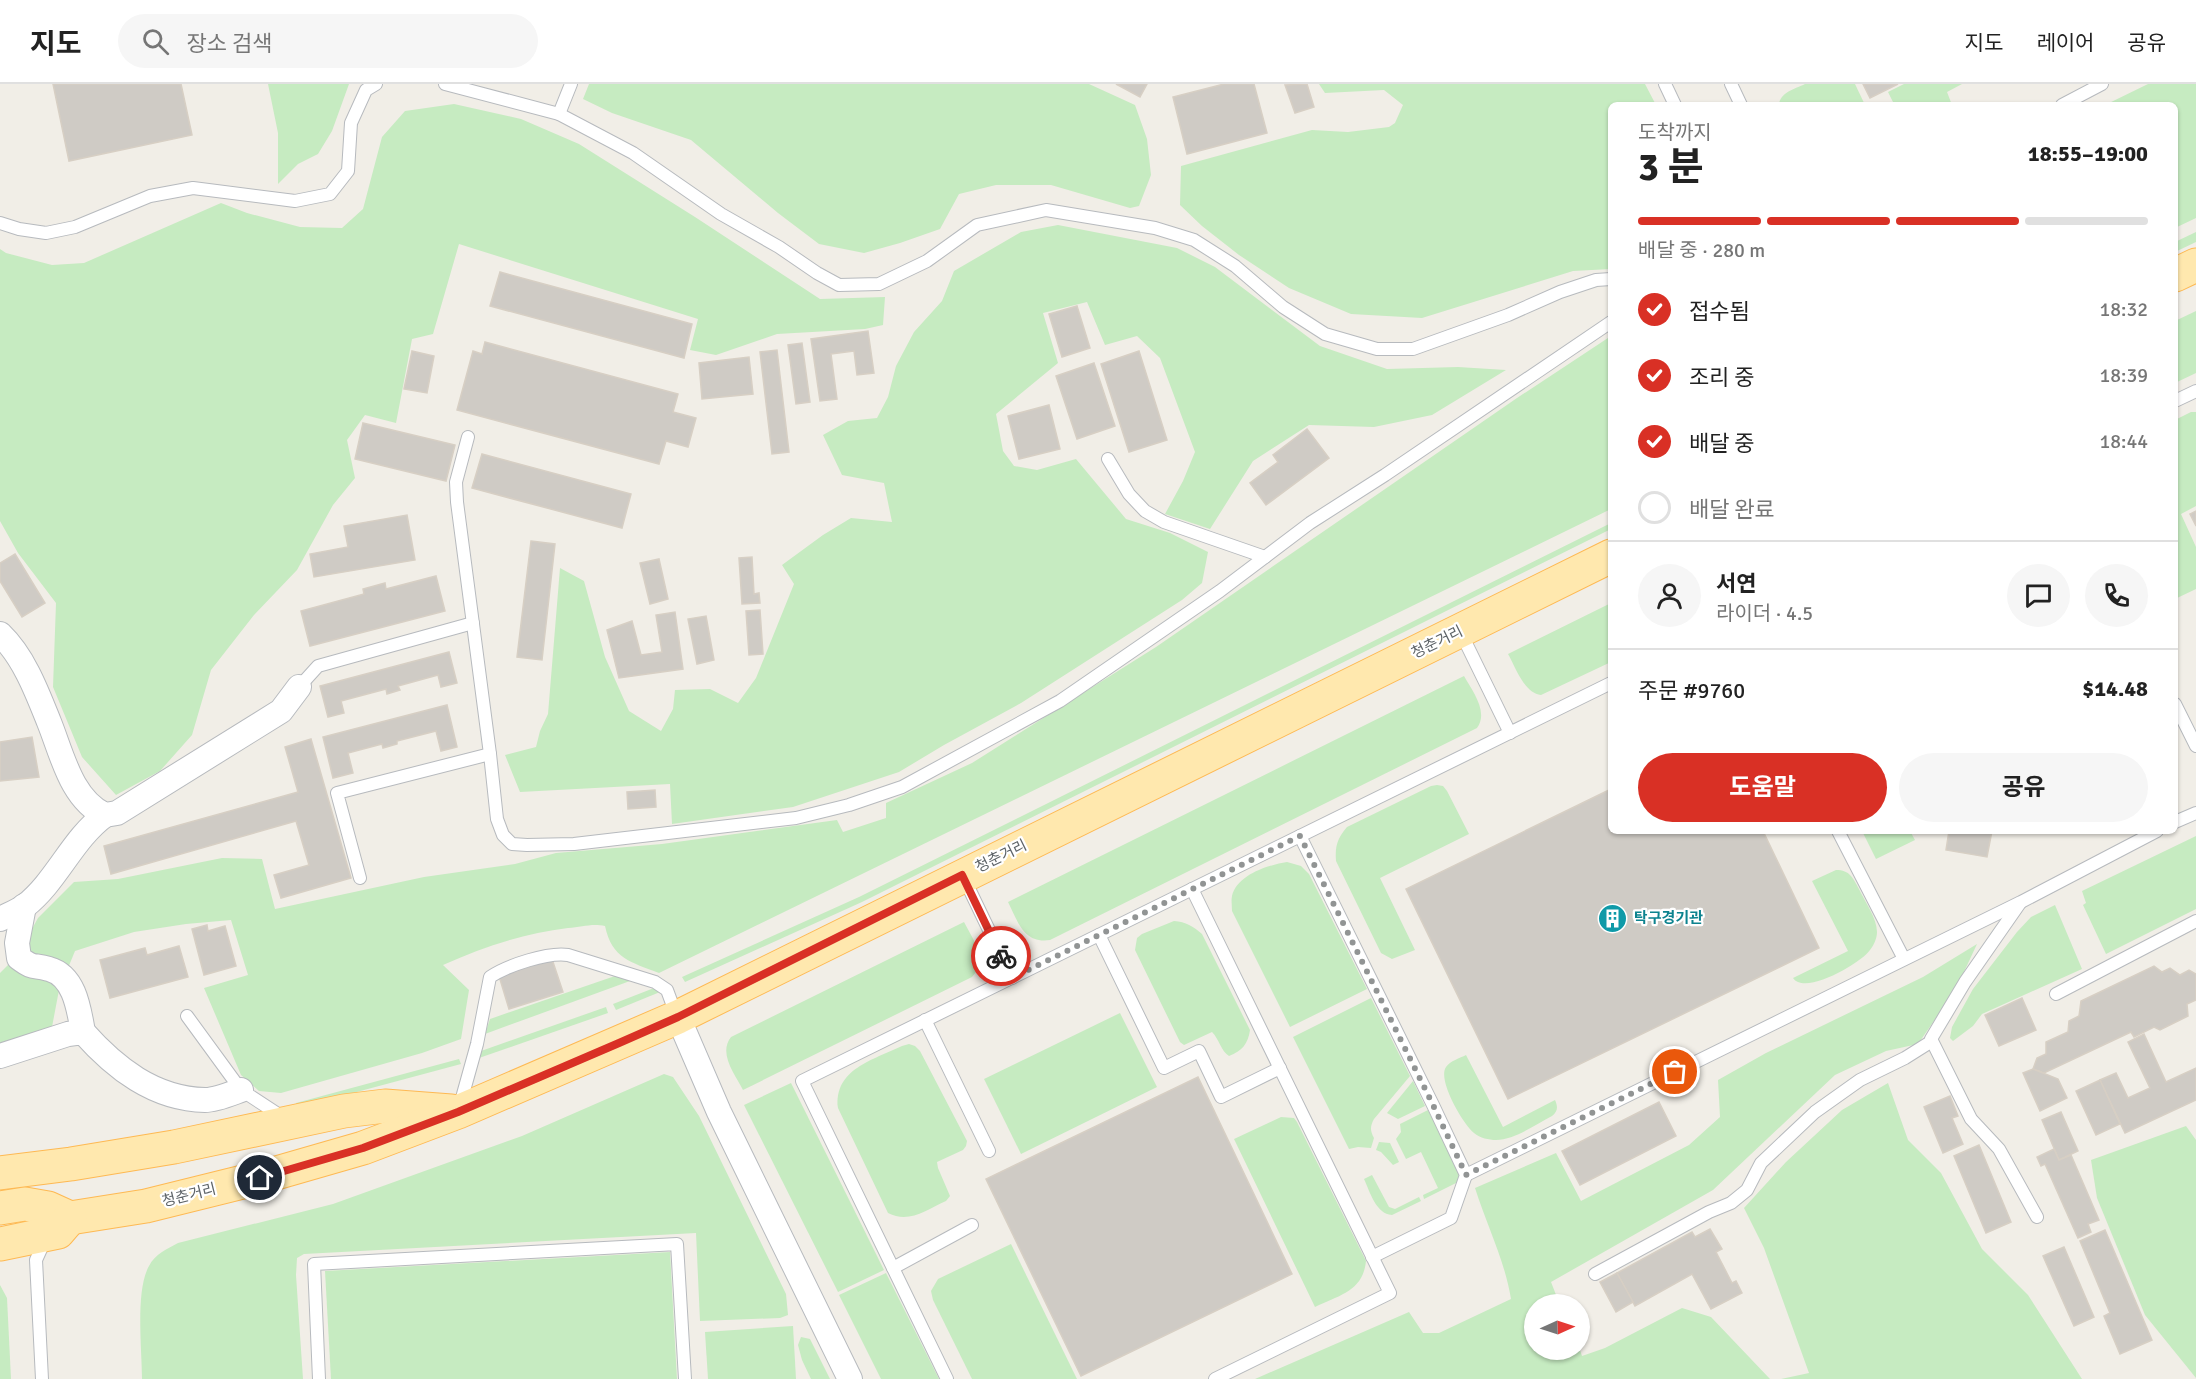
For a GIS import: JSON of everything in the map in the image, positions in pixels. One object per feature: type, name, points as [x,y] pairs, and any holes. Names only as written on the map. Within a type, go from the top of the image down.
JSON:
[{"type":"main road","points":[[2178,274],[2196,265]]},
{"type":"main road","name":"청춘거리","points":[[0,1244],[59,1226],[260,1178],[363,1148],[458,1112],[678,1017],[1608,557]]},
{"type":"main road","points":[[0,1173],[174,1148],[344,1111],[385,1106],[458,1112]]},
{"type":"main road","points":[[0,1208],[25,1204],[48,1208],[59,1226]]},
{"type":"street","points":[[0,634],[11,645],[29,676],[68,771],[88,804],[105,815]]},
{"type":"street","points":[[0,919],[24,906],[42,888],[93,824],[105,815],[117,813],[247,734],[281,711],[299,687]]},
{"type":"street","points":[[24,906],[17,943],[19,958],[31,967],[55,971],[68,983],[77,999],[82,1032],[128,1074],[166,1095],[207,1100],[241,1090]]},
{"type":"street","points":[[678,1017],[719,1112],[850,1379]]},
{"type":"street","points":[[0,1056],[68,1034],[82,1032]]},
{"type":"lane","points":[[0,223],[46,233],[75,227],[150,196],[193,188],[295,201],[330,194],[348,171],[351,123],[366,90],[376,84]]},
{"type":"lane","points":[[558,114],[571,84]]},
{"type":"lane","points":[[1665,84],[1674,102]]},
{"type":"lane","points":[[1731,84],[1740,102]]},
{"type":"lane","points":[[2067,102],[2102,84]]},
{"type":"lane","points":[[450,85],[558,114],[633,153],[721,214],[839,285],[879,284],[927,261],[977,225],[1046,210],[1155,228],[1194,240],[1235,266],[1283,307],[1325,334],[1377,349],[1413,349],[1508,315],[1560,292],[1596,280],[1608,279]]},
{"type":"lane","points":[[468,437],[456,482],[497,819],[503,836],[512,844],[574,844],[796,818],[849,805],[902,787],[1060,701],[1220,591],[1310,523],[1608,324]]},
{"type":"lane","points":[[2178,400],[2196,391]]},
{"type":"lane","points":[[1108,459],[1129,494],[1145,511],[1164,522],[1264,557]]},
{"type":"lane","points":[[299,687],[318,666],[473,622]]},
{"type":"lane","points":[[1460,631],[1510,733]]},
{"type":"lane","points":[[947,1379],[802,1081],[1608,684]]},
{"type":"lane","points":[[2178,710],[2196,746]]},
{"type":"lane","points":[[360,878],[337,793],[490,754]]},
{"type":"lane","points":[[2178,821],[2196,813]]},
{"type":"lane","points":[[1840,834],[1904,959]]},
{"type":"lane","points":[[1466,1175],[2021,902],[2151,834]]},
{"type":"lane","points":[[1300,836],[1466,1175],[1451,1218],[1372,1257]]},
{"type":"lane","points":[[962,875],[1012,978]]},
{"type":"lane","points":[[1192,889],[1390,1293],[1215,1379]]},
{"type":"lane","points":[[2021,902],[1965,982],[1931,1039],[1971,1119],[1999,1149],[2037,1217]]},
{"type":"lane","points":[[2056,994],[2196,921]]},
{"type":"lane","points":[[1099,935],[1164,1068],[1199,1051],[1221,1097],[1280,1068]]},
{"type":"lane","points":[[458,1112],[477,1044],[490,977],[500,970],[556,953],[568,955],[655,982],[667,990],[678,1017]]},
{"type":"lane","points":[[187,1016],[241,1090],[293,1123]]},
{"type":"lane","points":[[925,1020],[989,1150]]},
{"type":"lane","points":[[1594,1274],[1709,1212],[1731,1203],[1747,1190],[1761,1162],[1815,1112],[1860,1080],[1905,1058],[1932,1041]]},
{"type":"lane","points":[[893,1268],[972,1225]]},
{"type":"lane","points":[[42,1379],[36,1260],[59,1226]]},
{"type":"lane","points":[[319,1379],[314,1264],[677,1244],[685,1379]]},
{"type":"green space","points":[[268,84],[349,84],[332,131],[318,154],[298,164],[278,184],[278,133]]},
{"type":"green space","points":[[589,84],[1089,84],[1135,105],[1147,139],[1151,175],[1139,206],[1130,208],[1051,185],[996,185],[959,194],[940,229],[864,253],[819,244],[691,140],[612,113],[583,99]]},
{"type":"green space","points":[[1319,84],[1645,84],[1654,102],[1608,102],[1608,269],[1573,271],[1422,318],[1351,314],[1289,288],[1239,255],[1180,205],[1181,166],[1312,130],[1348,132],[1389,127],[1395,123],[1403,105],[1384,90],[1325,93]]},
{"type":"green space","points":[[1805,84],[1855,84],[1864,102],[1780,102],[1785,94]]},
{"type":"green space","points":[[1904,84],[1962,84],[1947,92],[1951,102],[1893,102],[1888,92]]},
{"type":"green space","points":[[2148,84],[2196,84],[2196,218],[2178,227],[2178,102],[2111,102]]},
{"type":"green space","points":[[454,104],[521,119],[579,144],[820,299],[885,297],[883,325],[865,329],[777,334],[716,355],[690,350],[698,319],[459,244],[433,334],[412,339],[396,423],[365,415],[347,440],[355,478],[333,505],[297,570],[254,615],[211,670],[192,735],[160,771],[116,795],[82,757],[53,687],[56,603],[18,553],[0,521],[0,249],[6,253],[52,265],[84,263],[221,203],[247,213],[300,227],[342,228],[363,209],[382,137],[405,111]]},
{"type":"green space","points":[[1058,225],[1177,248],[1215,267],[1320,346],[1387,369],[1458,367],[1506,370],[1432,415],[1374,427],[1309,425],[1253,461],[1210,529],[1165,514],[1183,481],[1195,452],[1160,358],[1137,336],[1105,345],[1087,302],[1043,313],[1058,363],[996,414],[1003,451],[1014,466],[1037,470],[1076,459],[1126,519],[1170,533],[1208,552],[1202,583],[1182,600],[1021,703],[899,772],[793,807],[672,824],[670,784],[520,792],[505,755],[536,747],[548,714],[560,568],[584,581],[605,657],[629,711],[661,731],[673,709],[675,690],[710,689],[738,703],[756,678],[794,584],[782,565],[851,518],[892,522],[884,483],[842,475],[823,435],[848,421],[877,418],[888,397],[896,366],[914,332],[942,301],[954,271],[1021,232]]},
{"type":"green space","points":[[2196,232],[2196,242],[2178,251],[2178,241]]},
{"type":"green space","points":[[2196,311],[2196,373],[2178,382],[2178,320]]},
{"type":"green space","points":[[1608,338],[1608,510],[659,973],[624,958],[612,946],[605,926],[600,925],[552,930],[504,942],[443,965],[469,990],[461,1039],[422,1053],[281,1093],[259,1091],[241,1075],[204,988],[248,975],[231,920],[186,924],[134,932],[75,951],[59,990],[52,1027],[0,1050],[0,973],[17,956],[38,918],[74,882],[118,879],[222,858],[262,859],[275,909],[424,877],[515,864],[556,853],[662,844],[837,820],[843,832],[886,818],[886,803],[972,763],[1156,647],[1517,398]]},
{"type":"green space","points":[[2196,412],[2196,506],[2181,514],[2196,547],[2196,589],[2178,598],[2178,418]]},
{"type":"green space","points":[[1608,524],[1608,530],[862,902],[685,982],[682,977],[859,897]]},
{"type":"green space","points":[[1608,604],[1608,663],[1541,695],[1525,685],[1508,654]]},
{"type":"green space","points":[[1464,676],[1480,708],[1480,722],[1477,728],[1050,940],[1034,939],[1019,924],[1008,902]]},
{"type":"green space","points":[[1437,785],[1443,786],[1447,791],[1469,834],[1380,878],[1415,950],[1392,959],[1381,953],[1336,861],[1337,843],[1347,827]]},
{"type":"green space","points":[[1864,834],[1912,834],[1915,840],[1876,859]]},
{"type":"green space","points":[[2196,836],[2196,909],[2106,954],[2083,905],[2086,903],[2082,891]]},
{"type":"green space","points":[[1287,862],[1301,866],[1309,874],[1367,989],[1290,1027],[1232,911],[1232,896],[1240,882],[1254,872]]},
{"type":"green space","points":[[1836,870],[1848,873],[1855,881],[1875,921],[1876,939],[1865,956],[1833,976],[1809,983],[1799,982],[1793,978],[1848,951],[1812,881]]},
{"type":"green space","points":[[2055,905],[2082,969],[1982,1014],[1973,1026],[1953,1041],[1950,1038],[1952,1027],[1973,989],[2031,917]]},
{"type":"green space","points":[[1174,921],[1189,925],[1202,934],[1250,1030],[1244,1046],[1229,1056],[1212,1032],[1184,1045],[1180,1042],[1135,950],[1137,938],[1142,934]]},
{"type":"green space","points":[[964,922],[979,956],[977,970],[972,977],[743,1090],[727,1057],[727,1044],[731,1037]]},
{"type":"green space","points":[[1977,944],[1956,989],[1918,1044],[1886,1051],[1835,1075],[1713,1190],[1551,1282],[1556,1294],[1524,1294],[1524,1360],[1590,1360],[1590,1353],[1605,1348],[1682,1308],[1711,1317],[1770,1379],[1255,1379],[1409,1312],[1423,1333],[1439,1333],[1511,1299],[1500,1257],[1475,1188],[1556,1153],[1581,1201],[1689,1145],[1720,1117],[1718,1080],[1766,1053],[1923,977]]},
{"type":"green space","points":[[615,976],[630,981],[485,1034],[490,1019]]},
{"type":"green space","points":[[654,988],[660,992],[616,1010],[613,1004]]},
{"type":"green space","points":[[1371,998],[1410,1076],[1374,1119],[1371,1126],[1374,1138],[1371,1148],[1349,1149],[1293,1037]]},
{"type":"green space","points":[[606,1007],[608,1013],[479,1058],[481,1051]]},
{"type":"green space","points":[[1120,1013],[1157,1087],[1021,1154],[984,1079]]},
{"type":"green space","points":[[909,1044],[920,1051],[967,1141],[963,1150],[937,1162],[950,1196],[946,1201],[917,1214],[903,1217],[888,1213],[838,1108],[838,1095],[842,1084],[858,1068],[868,1061]]},
{"type":"green space","points":[[1466,1055],[1503,1127],[1555,1100],[1557,1107],[1555,1112],[1552,1116],[1518,1135],[1493,1140],[1476,1135],[1452,1102],[1445,1082],[1446,1067]]},
{"type":"green space","points":[[459,1059],[461,1064],[297,1108],[296,1103]]},
{"type":"green space","points":[[664,1074],[673,1077],[699,1116],[786,1294],[788,1315],[780,1318],[700,1321],[696,1233],[304,1254],[297,1258],[296,1275],[303,1379],[142,1379],[140,1321],[142,1290],[149,1266],[166,1250],[178,1243],[333,1204],[522,1136]]},
{"type":"green space","points":[[1413,1081],[1425,1106],[1398,1119],[1387,1113]]},
{"type":"green space","points":[[791,1083],[884,1270],[838,1292],[744,1105]]},
{"type":"green space","points":[[1888,1083],[1908,1140],[1941,1173],[1982,1249],[2028,1295],[2082,1379],[1781,1379],[1809,1373],[1764,1248],[1744,1208],[1786,1162],[1842,1110]]},
{"type":"green space","points":[[1428,1110],[1462,1180],[1424,1199],[1423,1195],[1438,1188],[1421,1152],[1406,1159],[1396,1139],[1401,1132],[1400,1124]]},
{"type":"green space","points":[[1281,1117],[1294,1118],[1297,1122],[1366,1261],[1364,1271],[1355,1286],[1315,1307],[1234,1139]]},
{"type":"green space","points":[[2186,1126],[2196,1140],[2196,1378],[2145,1315],[2097,1198],[2091,1160]]},
{"type":"green space","points":[[1379,1142],[1390,1143],[1399,1162],[1393,1165],[1381,1152],[1376,1150]]},
{"type":"green space","points":[[1372,1175],[1389,1207],[1395,1209],[1419,1197],[1421,1201],[1392,1215],[1386,1214],[1374,1202],[1364,1179]]},
{"type":"green space","points":[[1011,1244],[1077,1379],[972,1379],[933,1300],[931,1291],[938,1279]]},
{"type":"green space","points":[[670,1252],[677,1379],[331,1379],[325,1271]]},
{"type":"green space","points":[[886,1273],[939,1379],[881,1379],[839,1295]]},
{"type":"green space","points":[[0,1285],[7,1298],[11,1379],[0,1379]]},
{"type":"green space","points":[[793,1326],[796,1379],[708,1379],[705,1332]]},
{"type":"green space","points":[[801,1337],[810,1339],[830,1379],[811,1379],[798,1345]]},
{"type":"building","points":[[53,84],[181,84],[192,135],[69,161]]},
{"type":"building","points":[[1116,84],[1147,84],[1140,97]]},
{"type":"building","points":[[1224,84],[1254,84],[1267,133],[1187,154],[1173,97]]},
{"type":"building","points":[[1307,84],[1314,107],[1295,113],[1285,85]]},
{"type":"building","points":[[1863,84],[1898,84],[1870,98]]},
{"type":"building","points":[[500,272],[692,324],[684,358],[490,306]]},
{"type":"building","points":[[1077,306],[1090,348],[1062,357],[1049,314]]},
{"type":"building","points":[[868,331],[874,373],[857,375],[854,351],[831,354],[837,399],[820,401],[811,339]]},
{"type":"building","points":[[485,342],[678,394],[673,412],[696,418],[688,447],[666,441],[659,464],[457,410],[473,351],[482,354]]},
{"type":"building","points":[[802,343],[810,402],[796,404],[788,345]]},
{"type":"building","points":[[777,350],[789,452],[772,454],[760,352]]},
{"type":"building","points":[[412,351],[434,356],[427,393],[404,389]]},
{"type":"building","points":[[1139,351],[1167,440],[1129,452],[1101,364]]},
{"type":"building","points":[[749,357],[753,394],[702,399],[699,363]]},
{"type":"building","points":[[1094,363],[1115,426],[1077,439],[1056,376]]},
{"type":"building","points":[[1049,405],[1060,449],[1019,459],[1008,416]]},
{"type":"building","points":[[363,423],[455,445],[446,481],[355,459]]},
{"type":"building","points":[[1307,429],[1329,458],[1266,505],[1250,483],[1278,462],[1273,455]]},
{"type":"building","points":[[482,454],[631,494],[622,528],[472,488]]},
{"type":"building","points":[[2196,511],[2196,526],[2190,514]]},
{"type":"building","points":[[407,515],[415,560],[314,577],[310,554],[348,547],[344,526]]},
{"type":"building","points":[[531,541],[555,544],[542,660],[517,657]]},
{"type":"building","points":[[15,554],[45,603],[22,617],[0,581],[0,563]]},
{"type":"building","points":[[752,557],[754,594],[759,593],[760,603],[742,604],[739,558]]},
{"type":"building","points":[[659,559],[668,599],[650,604],[640,563]]},
{"type":"building","points":[[436,576],[445,611],[310,646],[301,611],[364,594],[363,589],[385,583],[386,589]]},
{"type":"building","points":[[760,610],[763,654],[749,655],[746,611]]},
{"type":"building","points":[[675,612],[683,669],[619,678],[607,630],[632,621],[641,655],[662,652],[656,615]]},
{"type":"building","points":[[706,616],[714,660],[697,664],[688,619]]},
{"type":"building","points":[[449,652],[457,683],[441,687],[438,675],[398,686],[400,690],[387,694],[386,689],[341,701],[344,713],[328,717],[320,686]]},
{"type":"building","points":[[447,705],[457,747],[441,751],[436,731],[397,741],[397,744],[383,748],[382,744],[348,753],[353,773],[333,778],[323,737]]},
{"type":"building","points":[[32,737],[39,777],[0,781],[0,742]]},
{"type":"building","points":[[311,739],[351,878],[281,898],[274,875],[309,865],[296,821],[111,874],[104,846],[298,792],[285,747]]},
{"type":"building","points":[[655,790],[656,807],[628,809],[627,792]]},
{"type":"building","name":"탁구경기관","points":[[1608,790],[1608,834],[1764,834],[1819,948],[1508,1099],[1406,889]]},
{"type":"building","points":[[1949,834],[1991,834],[1987,857],[1946,850]]},
{"type":"building","points":[[207,925],[208,931],[225,926],[236,966],[204,975],[192,929]]},
{"type":"building","points":[[179,946],[188,977],[110,998],[100,960],[145,948],[147,955]]},
{"type":"building","points":[[552,959],[563,992],[509,1009],[499,976]]},
{"type":"building","points":[[2154,966],[2162,972],[2170,968],[2180,975],[2189,970],[2196,974],[2196,1000],[2187,1004],[2188,1016],[2160,1030],[2154,1027],[2134,1037],[2131,1032],[2044,1073],[2033,1069],[2037,1058],[2046,1054],[2046,1042],[2068,1032],[2069,1021],[2079,1016],[2081,1001]]},
{"type":"building","points":[[2022,998],[2036,1030],[1999,1046],[1985,1015]]},
{"type":"building","points":[[2144,1034],[2166,1082],[2196,1068],[2196,1100],[2125,1133],[2100,1080],[2116,1073],[2128,1098],[2150,1088],[2128,1042]]},
{"type":"building","points":[[2033,1069],[2058,1079],[2067,1098],[2040,1111],[2023,1073]]},
{"type":"building","points":[[1198,1077],[1292,1274],[1081,1376],[986,1179]]},
{"type":"building","points":[[2100,1080],[2120,1124],[2096,1135],[2076,1091]]},
{"type":"building","points":[[1950,1096],[1958,1116],[1952,1118],[1963,1144],[1943,1153],[1924,1107]]},
{"type":"building","points":[[1659,1102],[1676,1136],[1580,1185],[1562,1151]]},
{"type":"building","points":[[2061,1112],[2078,1151],[2059,1160],[2042,1120]]},
{"type":"building","points":[[1979,1145],[2011,1222],[1986,1233],[1954,1156]]},
{"type":"building","points":[[2054,1149],[2059,1160],[2071,1155],[2099,1220],[2088,1224],[2091,1232],[2078,1238],[2045,1164],[2041,1166],[2037,1157]]},
{"type":"building","points":[[1710,1229],[1722,1249],[1716,1252],[1732,1283],[1736,1281],[1742,1293],[1711,1309],[1692,1274],[1635,1306],[1617,1273],[1692,1232],[1695,1237]]},
{"type":"building","points":[[2105,1230],[2152,1340],[2120,1354],[2104,1316],[2110,1313],[2080,1241]]},
{"type":"building","points":[[2064,1247],[2094,1317],[2074,1326],[2043,1256]]},
{"type":"building","points":[[1617,1273],[1633,1302],[1616,1312],[1600,1282]]},
{"type":"way so far","points":[[1001,956],[1012,978],[1300,836],[1466,1175],[1675,1072]]},
{"type":"place","name":"탁구경기관","points":[[1613,918]]},
{"type":"route","points":[[260,1178],[363,1148],[458,1112],[619,1043],[678,1017],[962,875],[1001,956]]}]
